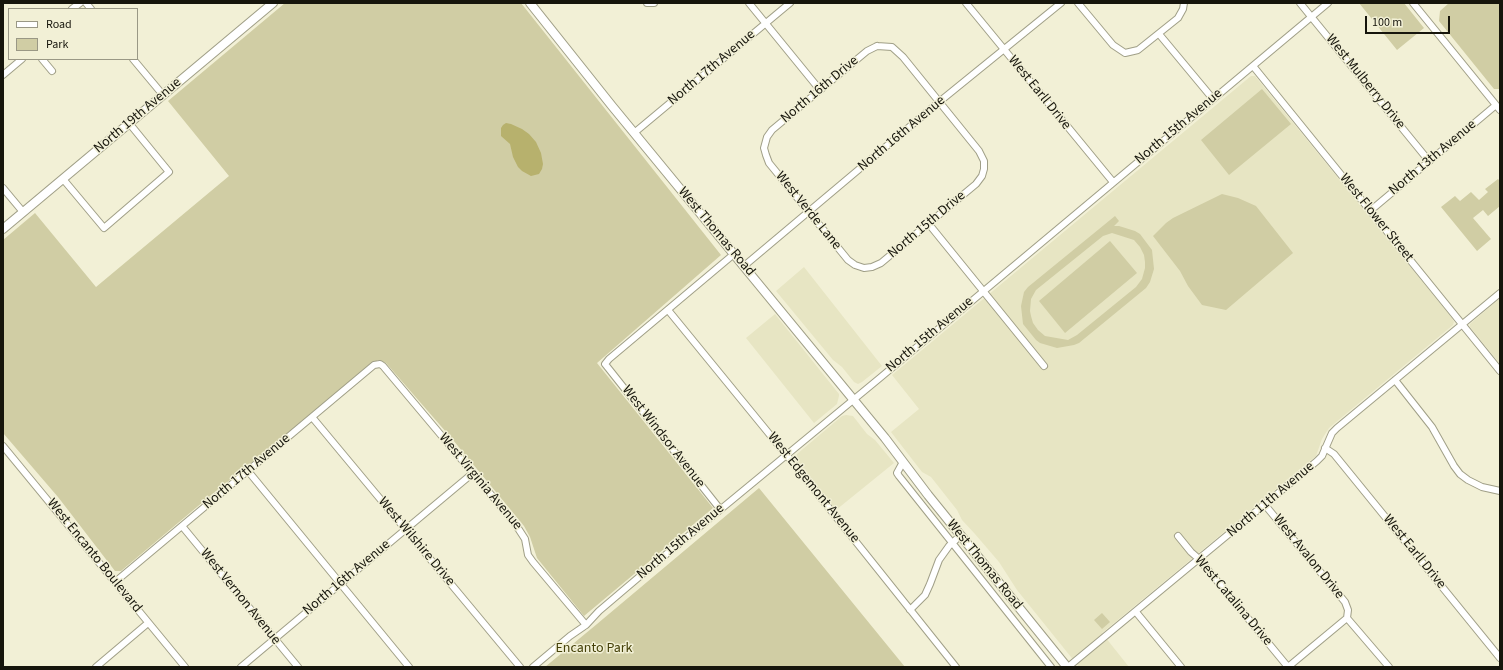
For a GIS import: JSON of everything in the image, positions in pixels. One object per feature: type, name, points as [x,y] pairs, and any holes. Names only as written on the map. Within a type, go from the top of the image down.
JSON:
[{"type":"main road","name":"North 19th Avenue","points":[[3,229],[273,3]]},
{"type":"main road","name":"West Thomas Road","points":[[530,3],[1068,667]]},
{"type":"street","points":[[749,3],[820,90]]},
{"type":"street","name":"North 17th Avenue","points":[[634,133],[790,3]]},
{"type":"street","name":"West Earll Drive","points":[[966,3],[1113,182]]},
{"type":"street","name":"North 16th Avenue","points":[[744,266],[939,102],[1061,3]]},
{"type":"street","points":[[1078,3],[1113,45],[1125,54],[1138,50],[1178,18],[1183,9],[1184,3]]},
{"type":"street","name":"West Mulberry Drive","points":[[1300,3],[1429,161]]},
{"type":"street","name":"North 15th Avenue","points":[[533,667],[570,636],[586,625],[612,600],[720,509],[853,400],[1328,3]]},
{"type":"street","points":[[1413,3],[1498,108]]},
{"type":"street","points":[[1159,34],[1213,99]]},
{"type":"street","name":"North 16th Drive","points":[[764,148],[765,141],[769,133],[872,48],[877,46],[888,46],[897,50],[939,102]]},
{"type":"street","points":[[3,75],[21,60]]},
{"type":"street","points":[[43,60],[52,71]]},
{"type":"street","points":[[134,60],[163,95]]},
{"type":"street","name":"West Flower Street","points":[[1254,66],[1500,370]]},
{"type":"street","name":"North 15th Drive","points":[[860,267],[872,267],[881,263],[976,184],[982,176],[984,161],[979,151],[939,102]]},
{"type":"street","name":"North 13th Avenue","points":[[1370,211],[1429,161],[1498,108]]},
{"type":"street","points":[[63,179],[104,228],[168,172],[129,123]]},
{"type":"street","name":"West Verde Lane","points":[[764,148],[769,162],[848,260],[860,267]]},
{"type":"street","points":[[3,188],[23,212]]},
{"type":"street","points":[[928,224],[1044,366]]},
{"type":"street","points":[[668,310],[734,254]]},
{"type":"street","name":"North 11th Avenue","points":[[1068,667],[1317,461],[1332,433],[1337,428],[1500,293]]},
{"type":"street","name":"West Windsor Avenue","points":[[668,310],[605,364],[720,509]]},
{"type":"street","name":"West Edgemont Avenue","points":[[668,310],[786,454],[956,667]]},
{"type":"street","name":"North 17th Avenue","points":[[115,582],[374,365],[380,364]]},
{"type":"street","name":"West Virginia Avenue","points":[[380,364],[521,532],[525,539],[528,555],[586,625]]},
{"type":"street","points":[[1395,380],[1432,427],[1460,474],[1482,487],[1500,491]]},
{"type":"street","name":"West Wilshire Drive","points":[[312,417],[520,667]]},
{"type":"street","name":"West Encanto Boulevard","points":[[3,446],[185,667]]},
{"type":"street","name":"West Earll Drive","points":[[1325,448],[1334,454],[1500,658]]},
{"type":"street","name":"West Thomas Road","points":[[903,462],[897,473],[899,476],[1051,667]]},
{"type":"street","points":[[248,471],[410,667]]},
{"type":"street","name":"North 16th Avenue","points":[[241,667],[473,473]]},
{"type":"street","name":"West Avalon Drive","points":[[1265,505],[1345,602],[1348,610],[1347,618],[1389,667]]},
{"type":"street","name":"West Vernon Avenue","points":[[182,526],[298,667]]},
{"type":"street","points":[[910,610],[925,595],[939,560],[952,543],[961,535]]},
{"type":"street","name":"West Catalina Drive","points":[[1178,536],[1199,559],[1288,667]]},
{"type":"street","points":[[1136,612],[1180,667]]},
{"type":"street","points":[[1288,667],[1347,618]]},
{"type":"street","points":[[96,667],[148,623]]},
{"type":"shaded area","points":[[1251,76],[1255,76],[1454,322],[1453,325],[1329,428],[1322,439],[1316,456],[1102,633],[1129,667],[1079,667],[1017,590],[999,562],[962,520],[957,510],[931,477],[922,472],[891,432],[919,409],[892,375]]},
{"type":"shaded area","points":[[506,123],[522,129],[536,142],[541,153],[543,164],[539,174],[531,176],[518,167],[513,157],[510,144],[501,136],[501,128]]},
{"type":"shaded area","points":[[804,267],[882,366],[858,384],[854,382],[842,367],[833,360],[776,291]]},
{"type":"shaded area","points":[[1500,298],[1500,364],[1470,327],[1470,324]]},
{"type":"shaded area","points":[[775,314],[839,394],[837,404],[814,423],[746,338]]},
{"type":"shaded area","points":[[842,416],[853,416],[867,434],[875,440],[894,463],[836,510],[795,458],[797,454]]},
{"type":"green space","points":[[285,3],[521,3],[721,255],[597,363],[713,508],[584,616],[537,558],[530,537],[524,526],[453,440],[386,363],[378,360],[210,496],[121,571],[115,571],[58,497],[3,433],[3,240],[35,213],[96,287],[229,176],[168,101]]},
{"type":"green space","points":[[1359,3],[1404,3],[1424,28],[1397,50]]},
{"type":"green space","points":[[1449,3],[1500,3],[1500,89],[1494,89],[1439,21],[1440,11]]},
{"type":"green space","points":[[1262,89],[1291,124],[1229,175],[1201,140]]},
{"type":"green space","points":[[1498,179],[1500,181],[1500,206],[1488,216],[1483,210],[1473,218],[1491,239],[1477,251],[1441,207],[1455,196],[1460,201],[1471,192],[1479,200],[1488,192],[1485,189]]},
{"type":"green space","points":[[1222,194],[1238,198],[1256,206],[1293,253],[1226,310],[1202,305],[1188,286],[1180,271],[1153,236],[1173,218]]},
{"type":"green space","points":[[1115,216],[1119,221],[1114,226],[1119,226],[1140,234],[1152,250],[1154,269],[1150,282],[1146,288],[1079,343],[1074,345],[1057,348],[1040,343],[1023,324],[1021,306],[1024,292],[1028,287]],"holes":[[[1112,233],[1134,240],[1140,247],[1144,255],[1145,262],[1142,279],[1136,287],[1077,335],[1068,340],[1045,336],[1038,330],[1033,323],[1030,311],[1031,299],[1036,290],[1103,236]]]},
{"type":"green space","points":[[1110,241],[1137,273],[1065,333],[1039,301]]},
{"type":"green space","name":"Encanto Park","points":[[759,488],[905,667],[545,667],[597,624]]},
{"type":"green space","points":[[1102,613],[1110,622],[1102,629],[1094,620]]}]
